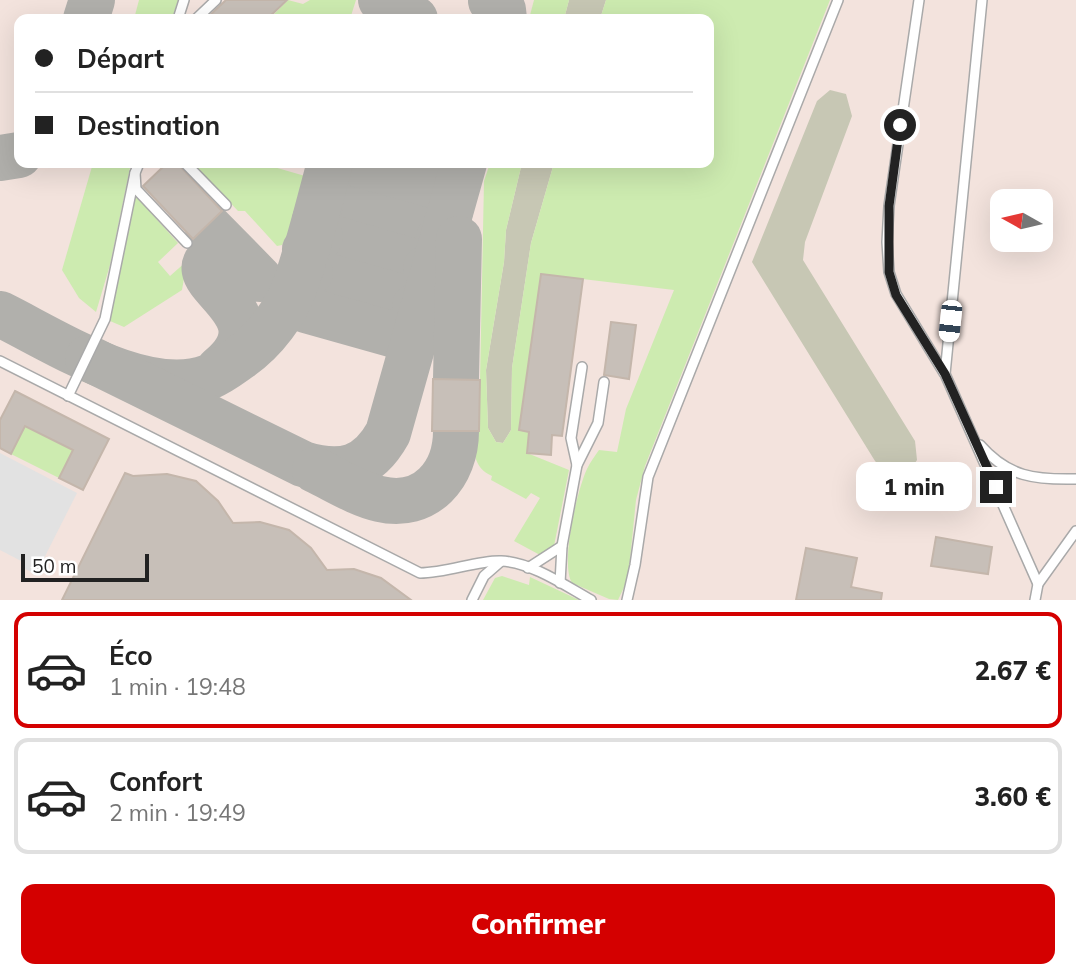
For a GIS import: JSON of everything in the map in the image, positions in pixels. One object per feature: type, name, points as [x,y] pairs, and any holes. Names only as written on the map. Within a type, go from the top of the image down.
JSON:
[{"type":"lane","points":[[201,14],[216,0]]},
{"type":"lane","points":[[626,600],[635,565],[648,477],[838,0]]},
{"type":"lane","points":[[919,0],[889,206],[889,272],[896,295],[945,374],[1038,584]]},
{"type":"lane","points":[[945,374],[982,0]]},
{"type":"lane","points":[[68,396],[105,319],[137,168]]},
{"type":"lane","points":[[190,168],[226,205]]},
{"type":"lane","points":[[135,173],[136,189],[187,243]]},
{"type":"lane","points":[[0,361],[421,573],[442,573],[501,561],[528,568],[591,600]]},
{"type":"lane","points":[[577,465],[571,439],[582,367]]},
{"type":"lane","points":[[560,583],[562,546],[577,465],[598,423],[604,382]]},
{"type":"lane","points":[[975,439],[995,462],[1019,474],[1048,480],[1076,479]]},
{"type":"lane","points":[[1035,600],[1038,584],[1076,531]]},
{"type":"lane","points":[[528,568],[562,546]]},
{"type":"lane","points":[[472,600],[484,576],[501,561]]},
{"type":"shaded area","points":[[0,0],[1076,0],[1076,600],[0,600]]},
{"type":"shaded area","points":[[569,0],[606,0],[602,14],[565,14]]},
{"type":"shaded area","points":[[830,90],[846,94],[852,116],[805,242],[803,260],[915,441],[917,460],[907,475],[899,478],[886,473],[875,461],[752,262],[817,101]]},
{"type":"shaded area","points":[[521,168],[553,168],[531,243],[512,368],[511,430],[503,443],[496,442],[488,428],[486,370],[504,262],[506,230]]},
{"type":"shaded area","points":[[0,453],[77,493],[36,574],[21,567],[23,562],[0,550]]},
{"type":"green space","points":[[139,0],[178,0],[174,14],[135,14]]},
{"type":"green space","points":[[288,0],[303,4],[310,0],[356,0],[352,14],[274,14]]},
{"type":"green space","points":[[534,0],[569,0],[565,14],[530,14]]},
{"type":"green space","points":[[606,0],[830,0],[645,466],[636,500],[628,579],[618,600],[609,599],[572,583],[568,560],[571,527],[583,479],[591,461],[599,450],[617,452],[626,409],[674,290],[541,274],[519,430],[540,433],[528,444],[527,453],[569,470],[554,546],[540,555],[514,541],[540,498],[531,493],[526,499],[491,480],[492,476],[478,463],[473,438],[473,431],[479,431],[484,181],[488,168],[521,168],[506,230],[504,262],[486,370],[488,428],[496,442],[503,443],[511,430],[512,368],[531,243],[553,168],[714,168],[714,14],[602,14]]},
{"type":"green space","points":[[92,168],[130,168],[110,265],[96,312],[79,298],[62,270]]},
{"type":"green space","points":[[198,168],[277,168],[305,176],[290,230],[282,245],[277,246],[245,211],[238,211]]},
{"type":"green space","points":[[135,195],[178,243],[158,262],[170,276],[187,261],[182,290],[124,327],[110,321]]},
{"type":"green space","points":[[25,426],[73,450],[59,478],[11,454]]},
{"type":"green space","points":[[502,576],[529,585],[530,577],[579,600],[483,600],[495,578]]},
{"type":"building","points":[[226,0],[287,0],[272,14],[211,14]]},
{"type":"building","points":[[162,168],[182,168],[222,211],[193,239],[143,186]]},
{"type":"building","points":[[541,274],[583,279],[562,436],[552,435],[551,455],[527,453],[529,432],[519,430]]},
{"type":"building","points":[[611,322],[636,325],[629,379],[604,375]]},
{"type":"building","points":[[433,379],[480,380],[479,431],[432,431]]},
{"type":"building","points":[[15,391],[109,439],[83,490],[59,478],[73,450],[25,426],[11,454],[0,448],[0,420]]},
{"type":"building","points":[[125,473],[133,476],[167,474],[196,481],[218,501],[233,523],[260,522],[289,530],[311,548],[327,570],[354,569],[381,578],[411,600],[62,600]]},
{"type":"building","points":[[936,537],[992,547],[988,574],[931,566]]},
{"type":"building","points":[[806,548],[857,558],[851,587],[882,593],[881,600],[796,600]]},
{"type":"taxiway","points":[[88,14],[92,0]]},
{"type":"taxiway","points":[[381,0],[391,12],[398,14]]},
{"type":"taxiway","points":[[491,1],[503,10],[503,14]]},
{"type":"taxiway","points":[[0,158],[14,156]]},
{"type":"taxiway","points":[[0,314],[74,352],[130,375],[158,381],[184,382],[209,377],[226,368],[258,343],[286,306],[305,256],[329,168]]},
{"type":"taxiway","points":[[332,168],[326,182],[338,199],[434,225],[441,223],[450,211],[448,195]]},
{"type":"taxiway","points":[[372,168],[444,188],[457,181],[460,168]]},
{"type":"taxiway","points":[[88,358],[303,464],[317,468],[342,469],[363,462],[372,455],[388,433],[463,168]]},
{"type":"taxiway","points":[[320,206],[315,220],[326,236],[415,262],[434,257],[439,238]]},
{"type":"taxiway","points":[[207,225],[260,279],[231,253],[222,251],[207,261],[205,272],[235,312],[241,329],[238,348],[219,369]]},
{"type":"taxiway","points":[[320,237],[305,250],[307,263],[316,273],[412,300],[419,298],[429,286],[426,268]]},
{"type":"taxiway","points":[[456,379],[459,239]]},
{"type":"taxiway","points":[[310,273],[300,280],[295,290],[297,301],[306,310],[402,337],[409,335],[418,323],[415,306]]},
{"type":"taxiway","points":[[315,470],[372,497],[396,501],[411,499],[424,494],[444,474],[455,447],[456,431]]},
{"type":"route","points":[[900,125],[889,206],[889,272],[896,295],[945,374],[996,487]]}]
